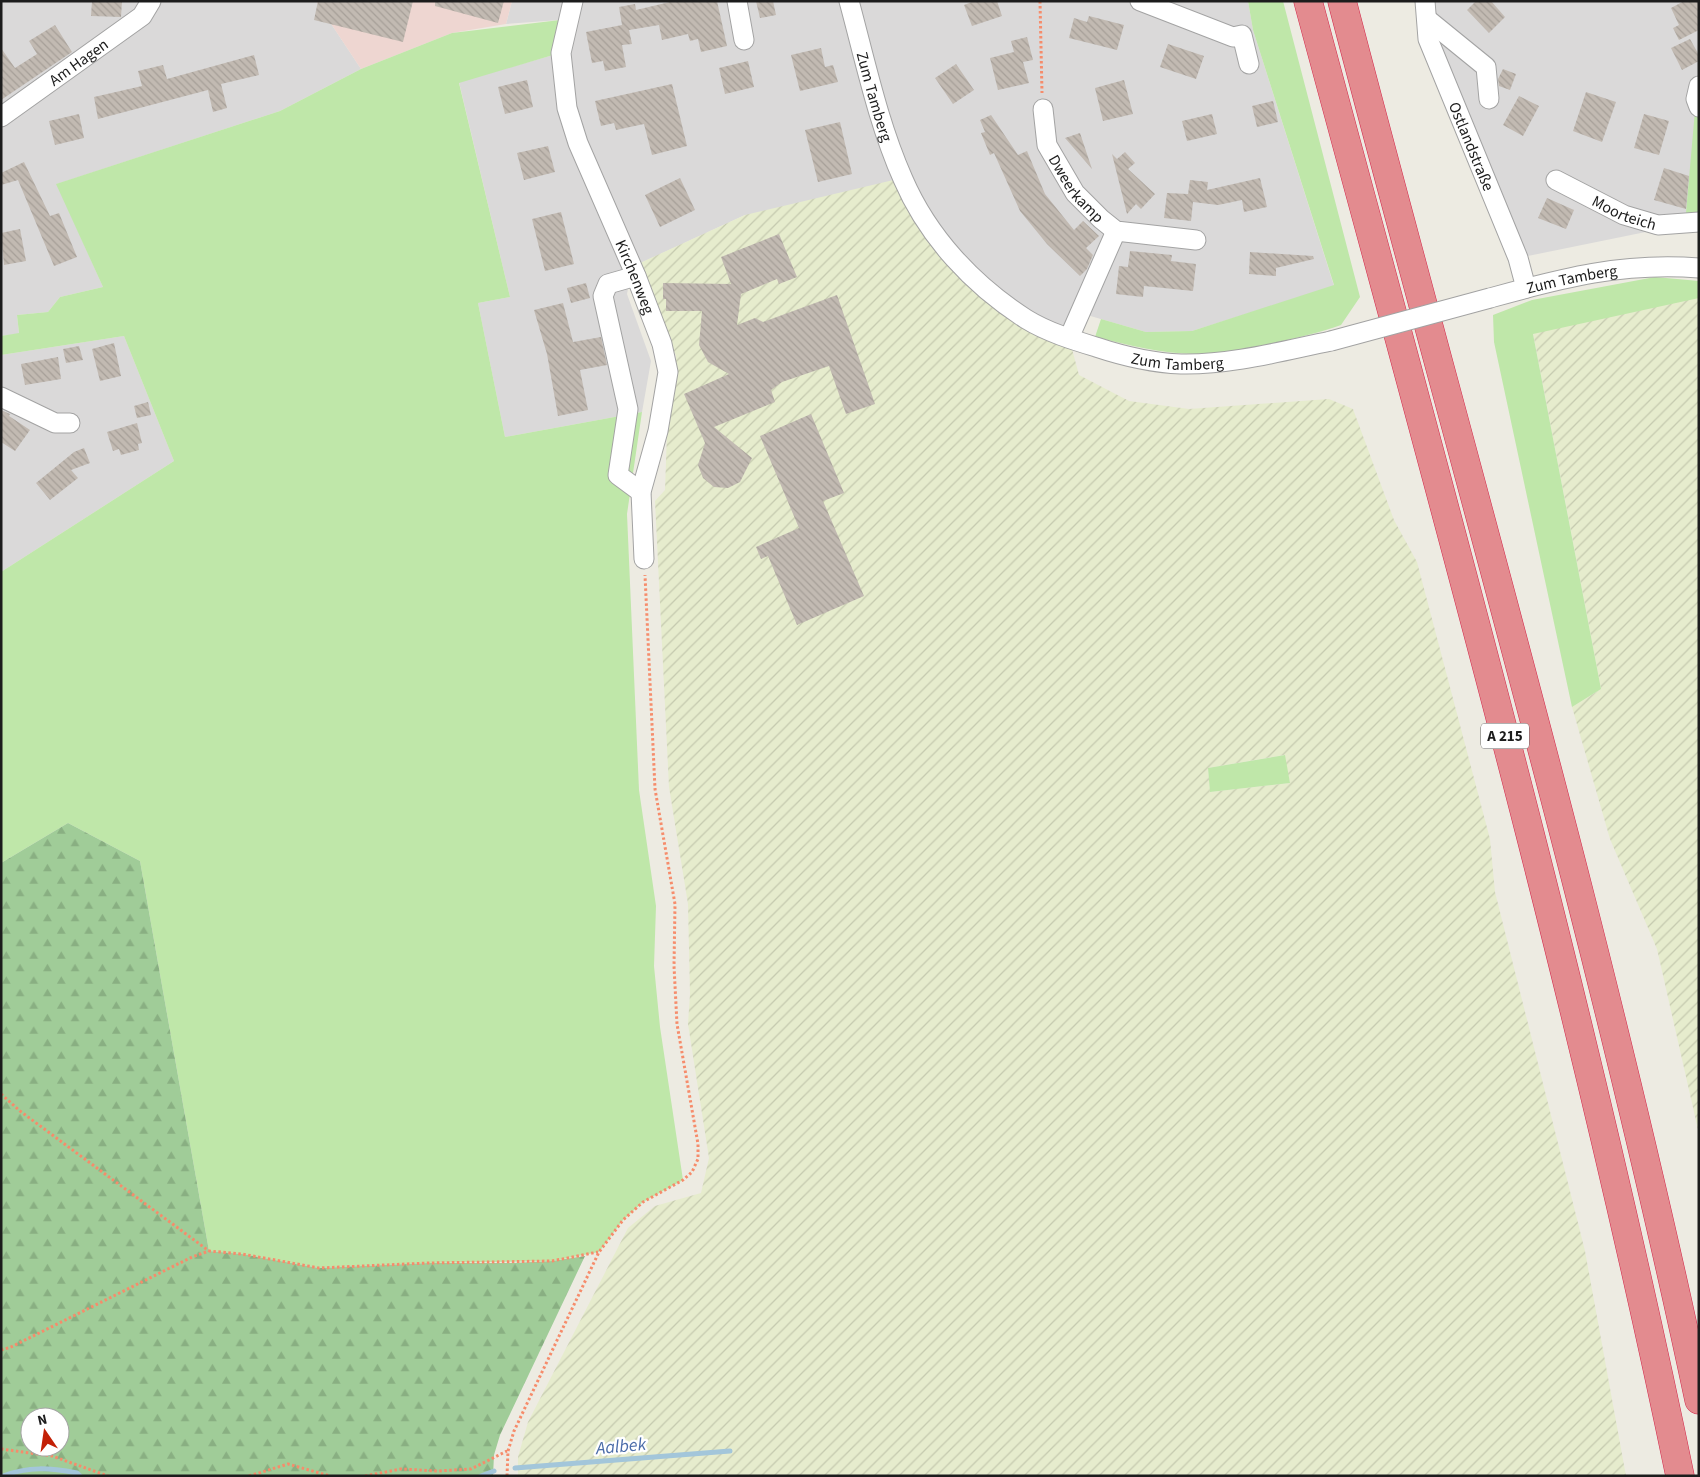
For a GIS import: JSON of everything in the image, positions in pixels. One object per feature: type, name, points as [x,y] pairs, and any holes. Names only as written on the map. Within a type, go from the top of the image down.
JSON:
[{"type":"highway","name":"A 215","points":[[1308,1],[1546,894],[1598,1103],[1647,1316],[1680,1476]]},
{"type":"highway","name":"A 215","points":[[1342,1],[1576,878],[1641,1144],[1699,1400]]},
{"type":"street","name":"Am Hagen","points":[[1,117],[142,16],[151,1]]},
{"type":"street","name":"Kirchenweg","points":[[573,1],[561,53],[567,108],[578,143],[636,276],[662,344],[668,372],[658,432],[641,492],[644,559]]},
{"type":"street","points":[[737,1],[744,40]]},
{"type":"street","name":"Zum Tamberg","points":[[849,1],[884,128],[902,178],[922,216],[952,256],[981,286],[1027,319],[1069,338],[1122,356],[1181,364],[1240,360],[1331,341],[1526,288],[1606,270],[1664,265],[1699,268]]},
{"type":"street","points":[[1140,1],[1233,38],[1242,35],[1248,64]]},
{"type":"street","points":[[1426,10],[1486,67],[1490,98]]},
{"type":"street","name":"Ostlandstraße","points":[[1426,10],[1428,39],[1518,258],[1526,288]]},
{"type":"street","points":[[1699,86],[1696,99],[1699,108]]},
{"type":"street","name":"Dweerkamp","points":[[1043,109],[1046,145],[1075,193],[1116,231],[1196,240]]},
{"type":"street","name":"Moorteich","points":[[1556,180],[1624,215],[1658,225],[1699,222]]},
{"type":"street","name":"Dweerkamp","points":[[1069,338],[1116,231]]},
{"type":"street","points":[[636,276],[608,284],[603,296],[628,409],[618,475],[641,492]]},
{"type":"street","points":[[1,397],[55,423],[70,423]]},
{"type":"path","points":[[1040,1],[1043,109]]},
{"type":"path","points":[[507,1476],[508,1451],[526,1402],[599,1252],[623,1220],[643,1202],[683,1180],[692,1172],[698,1160],[698,1144],[677,1024],[674,966],[675,904],[655,789],[644,559]]},
{"type":"path","points":[[1,1094],[20,1111],[209,1251]]},
{"type":"path","points":[[1,1350],[11,1347],[192,1257],[209,1251],[242,1254],[320,1268],[428,1263],[552,1261],[599,1252]]},
{"type":"path","points":[[1,1449],[52,1456],[108,1476]]},
{"type":"path","points":[[365,1476],[401,1469],[438,1471],[471,1469],[508,1451]]},
{"type":"path","points":[[249,1476],[288,1464],[330,1476]]},
{"type":"shaded area","points":[[1,1],[316,1],[361,69],[280,111],[57,184],[103,287],[60,297],[48,312],[17,315],[19,334],[1,336]]},
{"type":"shaded area","points":[[316,1],[512,1],[506,24],[452,33],[361,69]]},
{"type":"shaded area","points":[[512,1],[1248,1],[1253,30],[1334,286],[1192,331],[1146,332],[1080,313],[1069,338],[745,215],[632,267],[627,294],[651,361],[642,412],[505,437],[478,303],[510,297],[459,82],[553,55],[560,20],[506,24]]},
{"type":"shaded area","points":[[1431,1],[1699,1],[1699,107],[1685,224],[1518,258],[1428,39]]},
{"type":"shaded area","points":[[124,336],[174,461],[1,572],[1,355]]},
{"type":"green space","points":[[1248,1],[1283,1],[1360,297],[1341,325],[1289,340],[1231,351],[1197,354],[1171,352],[1095,337],[1101,319],[1146,332],[1192,331],[1334,285],[1253,30]]},
{"type":"green space","points":[[560,20],[553,55],[459,83],[510,297],[478,303],[505,437],[642,412],[627,514],[639,790],[656,906],[654,966],[660,1027],[683,1180],[643,1202],[623,1220],[599,1252],[552,1261],[428,1263],[319,1268],[242,1254],[209,1251],[140,861],[68,823],[1,863],[1,572],[174,461],[124,336],[1,355],[1,336],[19,333],[17,315],[48,312],[60,297],[103,287],[56,184],[280,111],[361,69],[452,33]]},
{"type":"green space","points":[[1696,99],[1699,107],[1699,222],[1685,224]]},
{"type":"green space","points":[[902,178],[952,256],[1069,338],[1079,375],[1129,401],[1189,409],[1329,399],[1353,409],[1394,520],[1417,562],[1490,839],[1495,892],[1585,1251],[1626,1476],[518,1476],[518,1457],[528,1422],[628,1228],[655,1206],[701,1193],[709,1158],[688,1024],[690,994],[688,904],[669,787],[655,501],[665,490],[667,433],[676,356],[640,263],[745,215]],"holes":[[[1284,755],[1290,783],[1210,792],[1208,768]]]},
{"type":"green space","points":[[1655,277],[1699,281],[1699,298],[1533,334],[1601,689],[1572,707],[1494,342],[1493,315],[1532,300]]},
{"type":"green space","points":[[1699,298],[1699,1134],[1657,949],[1610,839],[1572,707],[1601,689],[1533,333]]},
{"type":"green space","points":[[1285,755],[1290,783],[1210,792],[1208,768]]},
{"type":"green space","points":[[68,823],[140,861],[209,1251],[242,1254],[319,1268],[428,1263],[514,1263],[552,1261],[585,1256],[500,1435],[494,1455],[493,1476],[1,1476],[1,863]]},
{"type":"building","points":[[92,1],[122,1],[121,17],[91,16]]},
{"type":"building","points":[[318,1],[413,1],[403,42],[314,20]]},
{"type":"building","points":[[435,1],[504,1],[498,23],[435,6]]},
{"type":"building","points":[[674,1],[717,1],[727,46],[701,52],[698,39],[690,41],[688,34],[662,40],[659,25],[629,30],[632,44],[622,45],[626,67],[605,71],[603,61],[592,63],[586,32],[622,25],[619,7],[635,4],[636,10]]},
{"type":"building","points":[[756,1],[773,1],[776,15],[760,18]]},
{"type":"building","points":[[974,1],[997,1],[1002,16],[972,26],[964,5]]},
{"type":"building","points":[[1476,1],[1491,1],[1505,17],[1489,33],[1467,10]]},
{"type":"building","points":[[1684,1],[1699,1],[1699,30],[1679,40],[1673,28],[1679,25],[1671,8]]},
{"type":"building","points":[[1089,16],[1124,25],[1117,50],[1069,38],[1074,18],[1087,22]]},
{"type":"building","points":[[55,25],[72,52],[1,100],[1,48],[15,68],[37,54],[29,41]]},
{"type":"building","points":[[1027,37],[1033,60],[1023,62],[1029,83],[998,90],[990,58],[1014,52],[1011,41]]},
{"type":"building","points":[[1690,39],[1699,55],[1699,61],[1682,70],[1671,48]]},
{"type":"building","points":[[1168,44],[1204,56],[1196,79],[1160,67]]},
{"type":"building","points":[[821,48],[825,67],[833,65],[838,82],[800,91],[791,55]]},
{"type":"building","points":[[254,55],[259,75],[221,84],[227,108],[213,112],[208,90],[98,119],[94,97],[142,86],[138,71],[163,65],[167,79]]},
{"type":"building","points":[[748,61],[754,87],[725,94],[719,68]]},
{"type":"building","points":[[956,64],[974,90],[953,104],[935,78]]},
{"type":"building","points":[[1503,69],[1516,74],[1510,90],[1499,86],[1498,79]]},
{"type":"building","points":[[527,80],[533,107],[505,114],[498,87]]},
{"type":"building","points":[[1124,80],[1133,114],[1103,121],[1095,88]]},
{"type":"building","points":[[672,84],[687,146],[652,155],[644,124],[616,130],[614,123],[601,126],[595,101]]},
{"type":"building","points":[[1586,92],[1616,102],[1602,142],[1573,131]]},
{"type":"building","points":[[1519,96],[1539,106],[1523,136],[1503,125]]},
{"type":"building","points":[[1273,101],[1278,122],[1257,127],[1252,106]]},
{"type":"building","points":[[79,114],[84,138],[55,145],[49,121]]},
{"type":"building","points":[[1212,114],[1217,134],[1187,141],[1182,121]]},
{"type":"building","points":[[1644,114],[1669,121],[1659,155],[1634,148]]},
{"type":"building","points":[[991,115],[1018,155],[1027,151],[1045,194],[1074,230],[1083,221],[1099,236],[1086,248],[1093,255],[1087,269],[1080,276],[1047,244],[1020,211],[994,153],[990,155],[981,133],[985,132],[980,120]]},
{"type":"building","points":[[840,122],[852,174],[818,182],[805,130]]},
{"type":"building","points":[[1080,133],[1092,169],[1065,138]]},
{"type":"building","points":[[548,146],[555,172],[524,180],[517,153]]},
{"type":"building","points":[[1125,152],[1135,163],[1128,169],[1155,194],[1141,209],[1136,204],[1127,214],[1112,154],[1117,159]]},
{"type":"building","points":[[24,162],[50,216],[59,213],[77,257],[54,266],[18,180],[1,185],[1,173]]},
{"type":"building","points":[[1664,168],[1689,176],[1686,209],[1654,200]]},
{"type":"building","points":[[680,178],[695,210],[660,227],[645,195]]},
{"type":"building","points":[[1260,178],[1267,207],[1244,212],[1242,200],[1218,205],[1193,202],[1191,221],[1164,218],[1167,193],[1188,194],[1190,180],[1208,182],[1207,190]]},
{"type":"building","points":[[1547,198],[1574,210],[1566,229],[1538,218]]},
{"type":"building","points":[[561,212],[574,264],[545,271],[532,219]]},
{"type":"building","points":[[20,229],[26,261],[4,265],[1,233]]},
{"type":"building","points":[[779,234],[797,277],[779,284],[777,279],[741,294],[737,325],[755,318],[763,322],[837,295],[875,404],[846,414],[829,366],[782,382],[771,390],[775,402],[714,427],[752,458],[740,482],[728,488],[714,487],[703,478],[698,465],[705,443],[684,394],[729,374],[708,362],[699,345],[702,311],[666,311],[666,299],[663,299],[663,283],[731,284],[721,257]]},
{"type":"building","points":[[1130,251],[1172,255],[1171,261],[1196,264],[1193,291],[1144,286],[1143,297],[1116,294],[1119,266],[1128,267]]},
{"type":"building","points":[[1250,252],[1313,256],[1314,259],[1276,268],[1276,276],[1249,274]]},
{"type":"building","points":[[586,283],[590,298],[571,303],[567,288]]},
{"type":"building","points":[[563,303],[573,342],[601,337],[607,365],[580,370],[588,410],[558,416],[547,354],[534,310]]},
{"type":"building","points":[[114,343],[121,376],[100,381],[92,349]]},
{"type":"building","points":[[79,346],[83,360],[66,363],[63,349]]},
{"type":"building","points":[[58,357],[61,379],[25,385],[21,364]]},
{"type":"building","points":[[148,402],[151,415],[137,418],[134,406]]},
{"type":"building","points":[[1,410],[10,414],[9,416],[30,430],[15,451],[1,442]]},
{"type":"building","points":[[811,414],[844,493],[823,501],[864,596],[797,625],[768,556],[761,559],[756,547],[799,528],[760,436]]},
{"type":"building","points":[[137,423],[142,443],[138,444],[139,450],[121,455],[119,449],[113,451],[107,432]]},
{"type":"building","points":[[84,448],[90,463],[71,470],[78,478],[50,500],[36,483],[74,452]]},
{"type":"waterway","name":"Aalbek","points":[[515,1468],[730,1451]]},
{"type":"waterway","name":"Aalbek","points":[[3,1476],[31,1469],[58,1470],[77,1473],[80,1476]]},
{"type":"waterway","name":"Aalbek","points":[[481,1476],[494,1471]]}]
